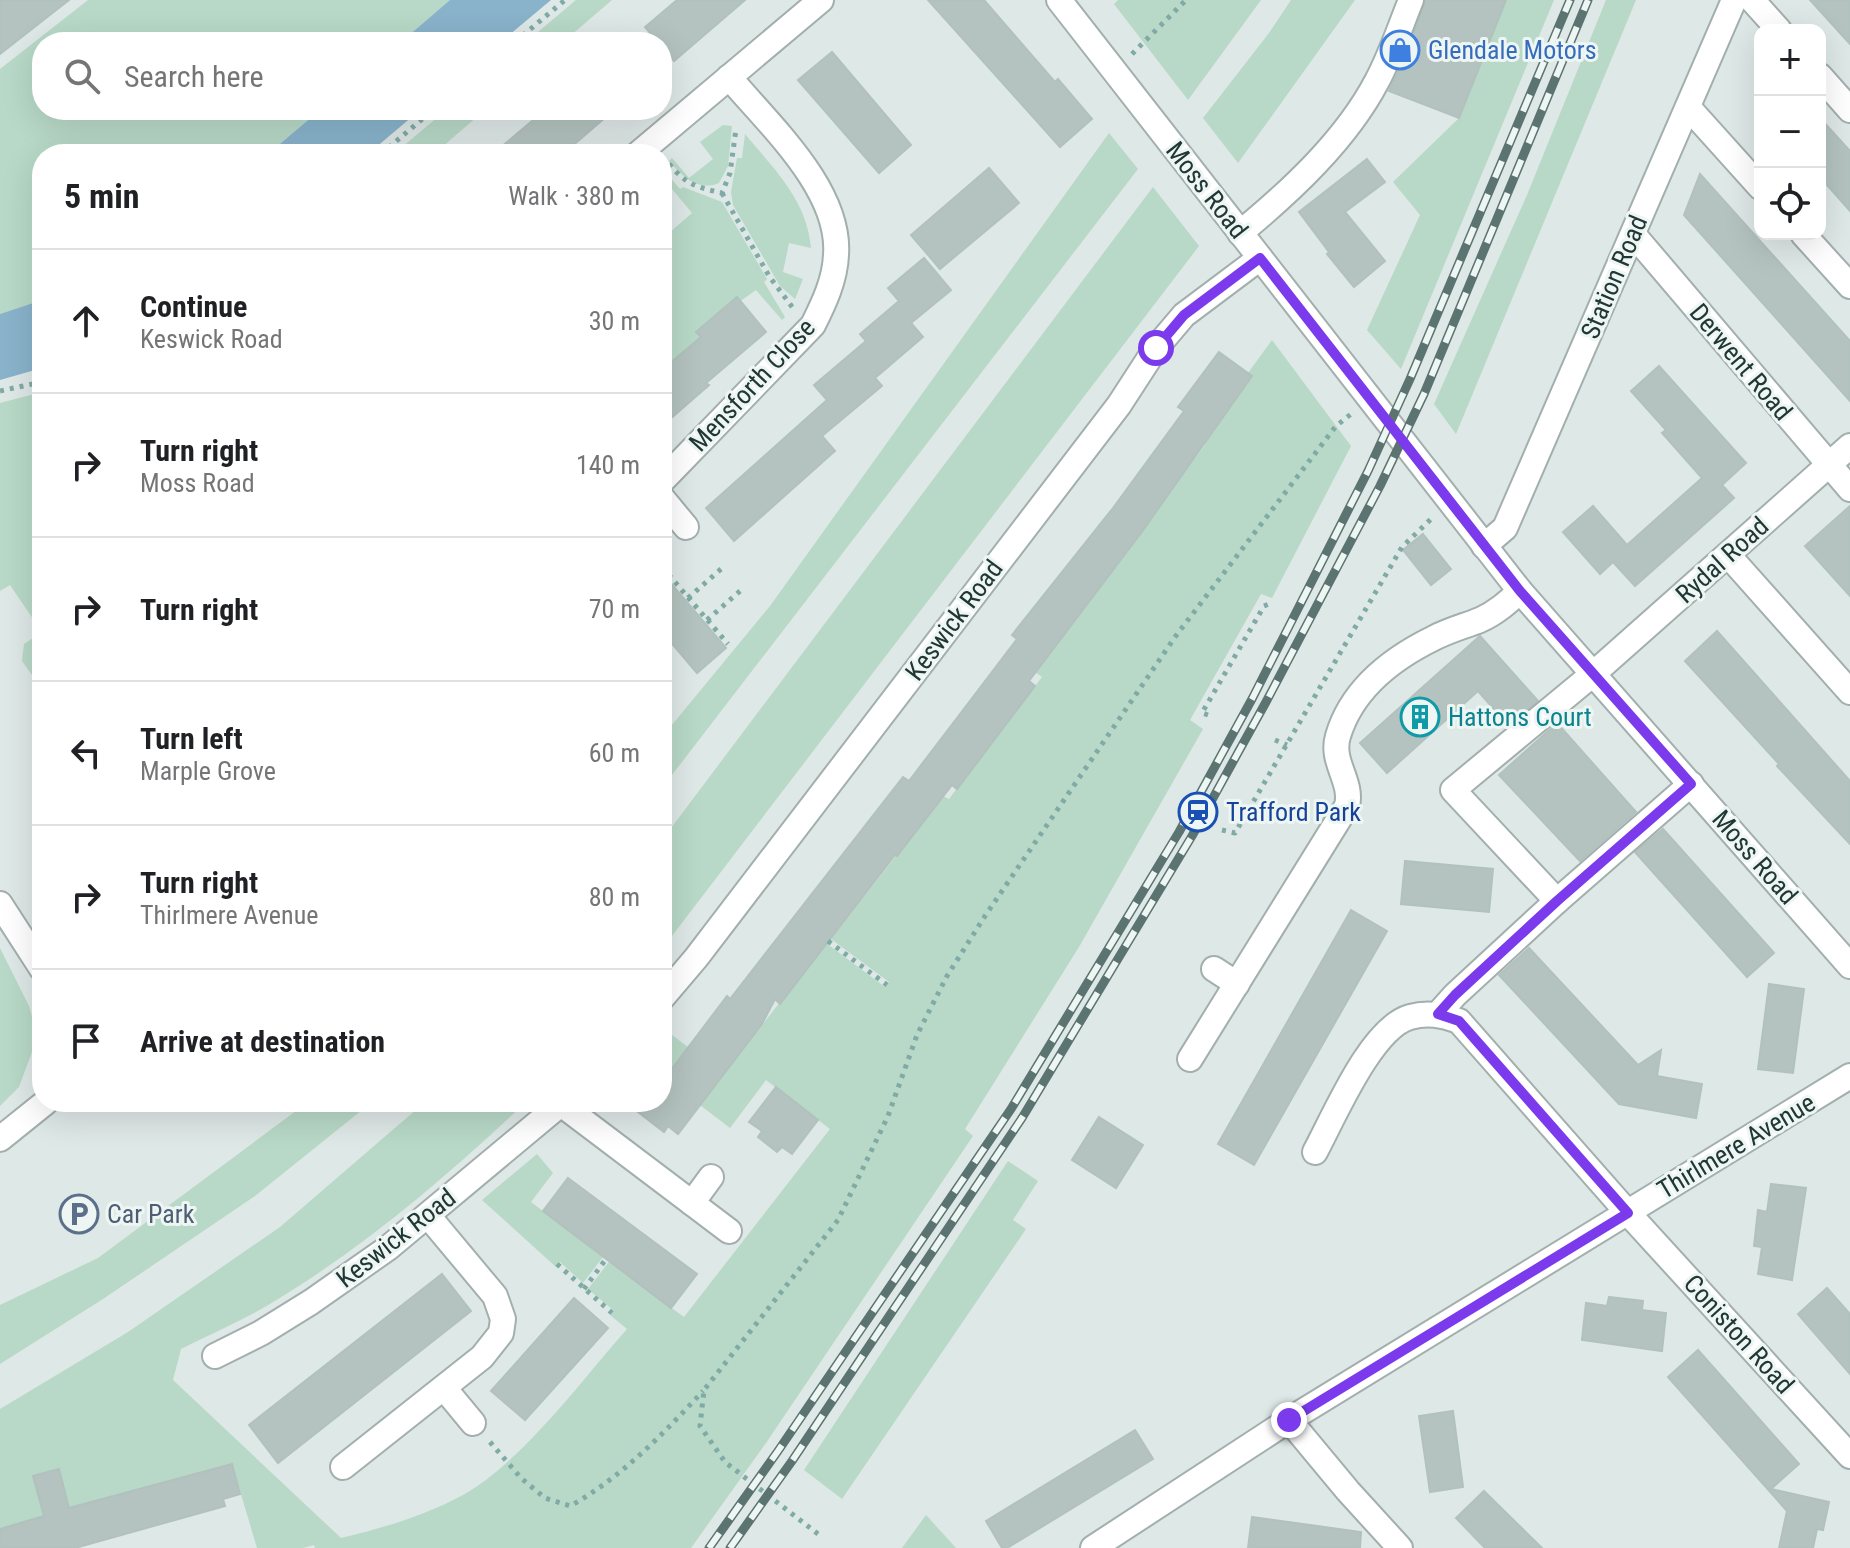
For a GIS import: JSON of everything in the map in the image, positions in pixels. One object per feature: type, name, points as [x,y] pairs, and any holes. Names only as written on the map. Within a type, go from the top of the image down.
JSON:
[{"type":"street","points":[[650,144],[821,0]]},
{"type":"street","name":"Moss Road","points":[[1059,0],[1520,591],[1850,966]]},
{"type":"street","points":[[1240,233],[1274,205],[1324,153],[1361,107],[1378,79],[1411,0]]},
{"type":"street","name":"Station Road","points":[[1484,546],[1505,528],[1734,0]]},
{"type":"street","points":[[1752,0],[1774,24]]},
{"type":"street","name":"Mensforth Close","points":[[672,471],[813,325],[824,303],[837,253],[827,207],[802,163],[729,77]]},
{"type":"street","points":[[1826,83],[1850,110]]},
{"type":"street","points":[[1688,107],[1754,180]]},
{"type":"street","name":"Derwent Road","points":[[1633,234],[1850,489]]},
{"type":"street","points":[[1808,240],[1850,286]]},
{"type":"street","name":"Keswick Road","points":[[672,986],[1119,405],[1171,329],[1196,305],[1260,258]]},
{"type":"street","name":"Rydal Road","points":[[1557,901],[1453,790],[1593,674],[1850,446]]},
{"type":"street","points":[[672,510],[686,527]]},
{"type":"street","points":[[1728,555],[1850,692]]},
{"type":"street","points":[[1190,1059],[1347,806],[1350,795],[1336,759],[1336,740],[1353,703],[1377,676],[1407,653],[1500,609],[1520,591]]},
{"type":"street","points":[[1315,1152],[1366,1056],[1381,1036],[1407,1017],[1438,1014],[1557,901],[1691,784]]},
{"type":"street","points":[[0,904],[32,954]]},
{"type":"street","points":[[1214,969],[1237,984]]},
{"type":"street","name":"Coniston Road","points":[[1438,1014],[1459,1021],[1628,1213],[1850,1456]]},
{"type":"street","name":"Thirlmere Avenue","points":[[1093,1548],[1289,1420],[1850,1076]]},
{"type":"street","points":[[0,1139],[34,1112]]},
{"type":"street","name":"Keswick Road","points":[[215,1356],[261,1333],[311,1302],[429,1217],[552,1112]]},
{"type":"street","points":[[574,1112],[729,1231]]},
{"type":"street","points":[[692,1203],[711,1177]]},
{"type":"street","points":[[343,1467],[444,1388],[493,1346],[501,1333],[503,1319],[495,1296],[429,1217]]},
{"type":"street","points":[[444,1388],[473,1423]]},
{"type":"street","points":[[1289,1420],[1400,1548]]},
{"type":"path","points":[[527,32],[565,0]]},
{"type":"path","points":[[1115,72],[1186,0]]},
{"type":"path","points":[[722,193],[735,150],[735,115]]},
{"type":"path","points":[[393,144],[421,120]]},
{"type":"path","points":[[672,167],[682,179],[696,187],[722,193],[780,293],[813,325]]},
{"type":"path","points":[[0,391],[32,384]]},
{"type":"path","points":[[511,1466],[545,1498],[570,1506],[598,1490],[677,1419],[704,1390],[838,1220],[888,1116],[917,1035],[947,976],[985,916],[1175,637],[1336,426],[1371,399]]},
{"type":"path","points":[[1222,830],[1235,833],[1402,547],[1449,501]]},
{"type":"path","points":[[688,598],[721,569]]},
{"type":"path","points":[[672,579],[728,644]]},
{"type":"path","points":[[707,620],[740,591]]},
{"type":"path","points":[[1208,715],[1202,713],[1264,606],[1269,604]]},
{"type":"path","points":[[1275,740],[1287,745]]},
{"type":"path","points":[[828,941],[887,985]]},
{"type":"path","points":[[584,1289],[606,1259]]},
{"type":"path","points":[[557,1264],[612,1313]]},
{"type":"path","points":[[704,1390],[700,1426],[725,1462],[818,1534]]},
{"type":"green space","points":[[88,0],[450,0],[413,32],[47,32]]},
{"type":"green space","points":[[576,0],[612,0],[575,32],[538,32]]},
{"type":"green space","points":[[1118,0],[1261,0],[1188,100],[1114,4]]},
{"type":"green space","points":[[1291,0],[1355,0],[1238,163],[1203,118]]},
{"type":"green space","points":[[1506,0],[1554,0],[1401,369],[1367,330],[1420,215],[1393,182],[1459,118]]},
{"type":"green space","points":[[1606,0],[1636,0],[1456,434],[1434,404],[1527,195]]},
{"type":"green space","points":[[32,44],[32,120],[308,120],[280,144],[32,144],[32,303],[0,314],[0,69]]},
{"type":"green space","points":[[434,120],[473,120],[446,144],[406,144]]},
{"type":"green space","points":[[723,125],[732,126],[728,166],[719,183],[697,184],[685,177],[672,164],[672,158],[689,178],[713,159],[700,142]]},
{"type":"green space","points":[[1109,133],[1138,169],[672,775],[672,725],[770,606]]},
{"type":"green space","points":[[745,134],[787,186],[808,231],[811,248],[789,243],[783,272],[803,279],[795,299],[780,286],[733,205],[731,192],[737,158],[742,158]]},
{"type":"green space","points":[[672,180],[680,189],[683,187],[722,202],[767,279],[764,282],[785,317],[782,320],[756,290],[697,332],[703,340],[684,357],[681,354],[672,362],[672,230],[692,213],[672,189]]},
{"type":"green space","points":[[1153,187],[1199,246],[672,936],[672,827]]},
{"type":"green space","points":[[1272,340],[1351,446],[1272,598],[1261,594],[1190,720],[1203,729],[1079,947],[965,1129],[973,1136],[766,1443],[691,1548],[315,1548],[314,1545],[303,1548],[257,1548],[232,1464],[70,1508],[59,1470],[33,1476],[46,1516],[0,1529],[0,1409],[128,1332],[280,1227],[413,1112],[515,1112],[433,1186],[333,1263],[263,1308],[181,1349],[173,1380],[341,1538],[403,1521],[463,1495],[485,1481],[529,1442],[627,1329],[610,1315],[613,1310],[588,1289],[609,1262],[684,1317],[830,1129],[766,1080],[730,1128],[700,1105],[704,1099],[672,1075],[672,1035],[724,1074],[826,943],[885,987],[889,982],[831,939],[943,796],[949,799],[1042,677],[1035,672],[1205,445],[1202,442],[1252,377],[1248,373]]},
{"type":"green space","points":[[32,395],[32,617],[10,585],[0,591],[0,403]]},
{"type":"green space","points":[[32,639],[32,675],[22,661],[24,644]]},
{"type":"green space","points":[[0,948],[29,1006],[32,1052],[19,1087],[0,1106]]},
{"type":"green space","points":[[295,1112],[360,1112],[255,1196],[0,1364],[0,1305],[98,1258]]},
{"type":"green space","points":[[537,1154],[553,1173],[531,1202],[603,1257],[583,1283],[560,1262],[556,1267],[482,1200]]},
{"type":"green space","points":[[1008,1161],[1038,1181],[1013,1220],[1026,1229],[842,1499],[804,1470]]},
{"type":"green space","points":[[926,1515],[956,1548],[902,1548]]},
{"type":"water","points":[[450,0],[551,0],[513,32],[413,32]]},
{"type":"water","points":[[308,120],[408,120],[380,144],[280,144]]},
{"type":"water","points":[[32,303],[32,371],[0,380],[0,314]]},
{"type":"building","points":[[0,0],[69,0],[0,54]]},
{"type":"building","points":[[677,0],[745,0],[674,61],[672,32],[649,32],[645,27]]},
{"type":"building","points":[[928,0],[984,0],[1055,82],[1058,79],[1092,119],[1060,147]]},
{"type":"building","points":[[1426,0],[1506,0],[1459,118],[1389,91]]},
{"type":"building","points":[[1810,0],[1850,0],[1850,44]]},
{"type":"building","points":[[832,52],[911,145],[879,173],[798,80]]},
{"type":"building","points":[[533,120],[602,120],[575,144],[505,144]]},
{"type":"building","points":[[1826,125],[1850,151],[1850,211],[1826,184]]},
{"type":"building","points":[[1367,159],[1385,182],[1345,212],[1385,261],[1354,287],[1299,212]]},
{"type":"building","points":[[989,168],[1019,203],[940,269],[911,235]]},
{"type":"building","points":[[1700,174],[1754,234],[1754,240],[1759,240],[1850,341],[1850,401],[1684,215]]},
{"type":"building","points":[[924,258],[951,290],[911,323],[923,337],[875,378],[882,386],[822,436],[835,451],[734,541],[706,508],[827,400],[814,385],[866,341],[860,334],[899,301],[888,288]]},
{"type":"building","points":[[737,297],[766,332],[706,383],[709,385],[672,417],[672,362],[701,337],[696,332]]},
{"type":"building","points":[[1219,352],[1252,376],[1141,533],[1029,681],[1035,686],[957,789],[952,785],[780,1004],[775,999],[762,1024],[678,1134],[668,1126],[664,1132],[638,1112],[672,1112],[672,1069],[903,777],[909,781],[1017,639],[1012,635],[1113,508],[1184,411],[1178,407]]},
{"type":"building","points":[[1659,366],[1746,463],[1722,485],[1734,498],[1635,586],[1613,562],[1600,574],[1563,532],[1593,506],[1627,545],[1702,478],[1662,433],[1666,430],[1631,391]]},
{"type":"building","points":[[1850,506],[1850,596],[1805,546]]},
{"type":"building","points":[[1423,534],[1451,569],[1431,585],[1403,550]]},
{"type":"building","points":[[672,585],[726,648],[697,673],[672,644]]},
{"type":"building","points":[[1717,631],[1850,781],[1850,844],[1685,661]]},
{"type":"building","name":"Hattons Court","points":[[1480,636],[1538,701],[1508,725],[1478,691],[1387,773],[1360,743]]},
{"type":"building","points":[[1557,723],[1636,812],[1580,861],[1499,775]]},
{"type":"building","points":[[1663,829],[1774,953],[1747,977],[1635,852]]},
{"type":"building","points":[[1405,861],[1493,869],[1489,912],[1401,904]]},
{"type":"building","points":[[1351,910],[1387,931],[1254,1165],[1218,1144]]},
{"type":"building","points":[[1529,948],[1638,1065],[1661,1050],[1657,1076],[1702,1084],[1696,1118],[1619,1104],[1499,975]]},
{"type":"building","points":[[1769,984],[1804,989],[1793,1073],[1758,1069]]},
{"type":"building","points":[[776,1087],[818,1120],[792,1154],[782,1147],[777,1152],[758,1137],[762,1131],[749,1122]]},
{"type":"building","points":[[1099,1117],[1143,1145],[1116,1188],[1072,1160]]},
{"type":"building","points":[[568,1178],[697,1274],[671,1308],[543,1211]]},
{"type":"building","points":[[1771,1184],[1806,1188],[1792,1280],[1758,1274],[1762,1247],[1754,1246],[1758,1210],[1767,1212]]},
{"type":"building","points":[[442,1274],[471,1311],[278,1463],[249,1425]]},
{"type":"building","points":[[1827,1288],[1850,1314],[1850,1374],[1798,1314]]},
{"type":"building","points":[[1609,1297],[1643,1301],[1642,1310],[1666,1313],[1662,1351],[1582,1340],[1586,1303],[1607,1306]]},
{"type":"building","points":[[574,1298],[608,1328],[525,1420],[491,1391]]},
{"type":"building","points":[[1698,1350],[1799,1464],[1771,1489],[1829,1502],[1823,1530],[1817,1529],[1813,1548],[1779,1548],[1787,1511],[1668,1377]]},
{"type":"building","points":[[1453,1411],[1463,1487],[1430,1492],[1419,1416]]},
{"type":"building","points":[[1135,1430],[1153,1459],[1007,1548],[1002,1548],[986,1521]]},
{"type":"building","points":[[232,1464],[240,1494],[223,1499],[225,1506],[75,1548],[0,1548],[0,1529],[44,1516],[33,1476],[59,1469],[69,1508]]},
{"type":"building","points":[[1484,1491],[1542,1548],[1485,1548],[1456,1518]]},
{"type":"building","points":[[1252,1517],[1361,1532],[1360,1548],[1248,1548]]},
{"type":"railway","points":[[709,1548],[1011,1109],[1179,832],[1252,699],[1368,471],[1570,0]]},
{"type":"railway","points":[[730,1548],[792,1461],[1022,1118],[1192,836],[1380,486],[1424,394],[1588,0]]},
{"type":"place","name":"Glendale Motors","points":[[1400,50]]},
{"type":"place","name":"Hattons Court","points":[[1420,717]]},
{"type":"place","name":"Trafford Park","points":[[1198,812]]},
{"type":"place","name":"Car Park","points":[[79,1214]]},
{"type":"route","points":[[1156,348],[1184,315],[1260,258],[1520,591],[1691,784],[1557,901],[1438,1014],[1459,1021],[1628,1213],[1289,1420]]}]
